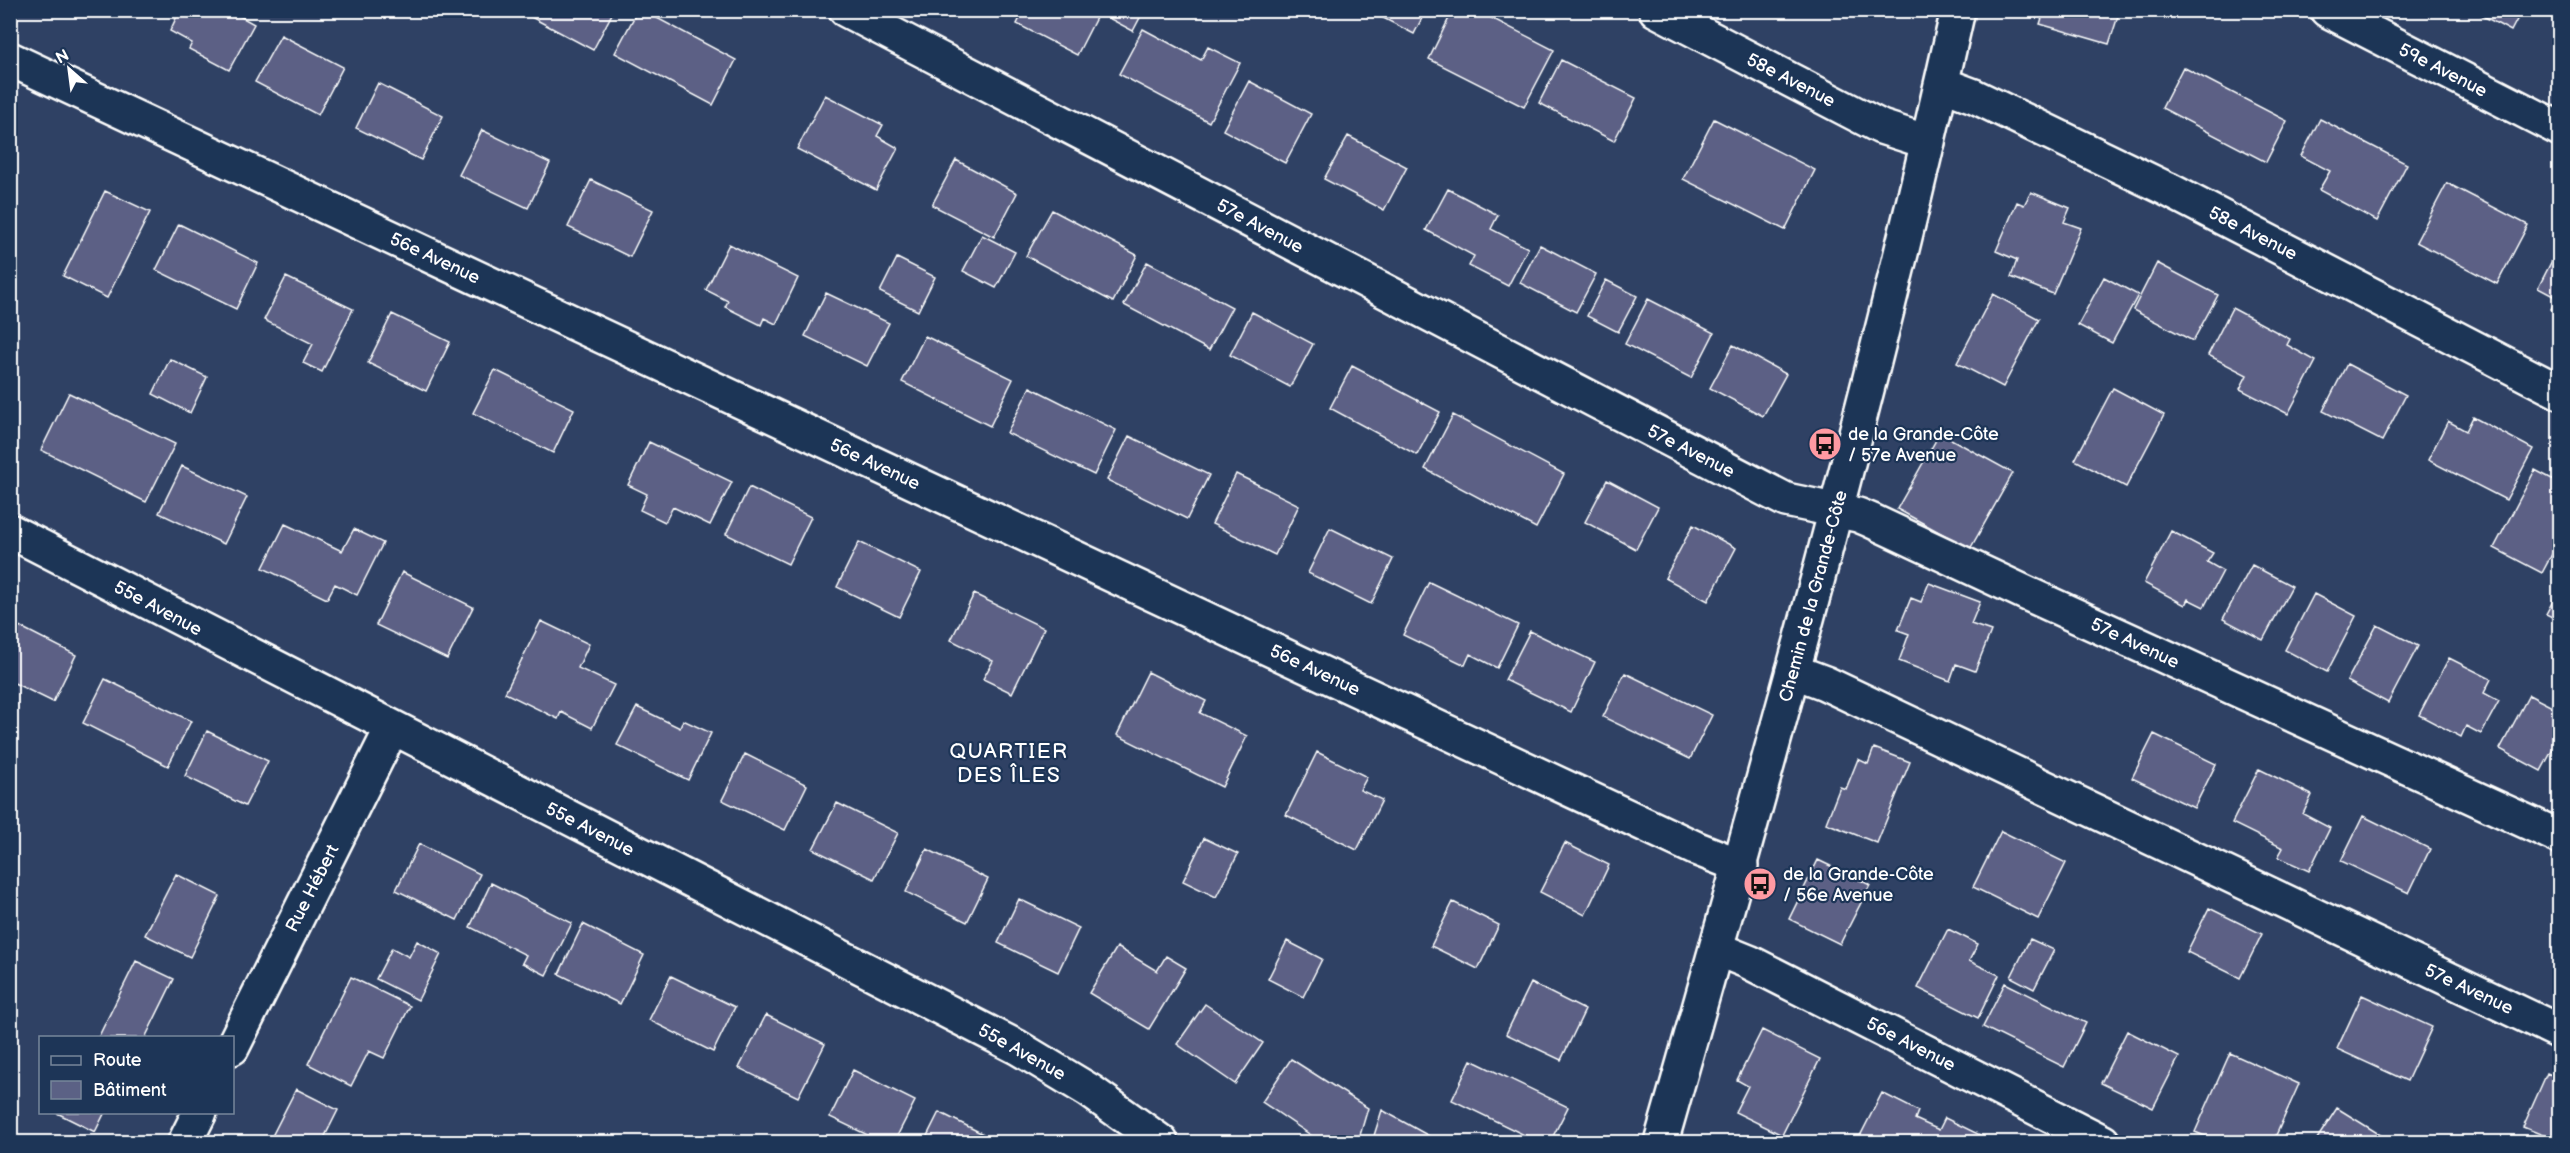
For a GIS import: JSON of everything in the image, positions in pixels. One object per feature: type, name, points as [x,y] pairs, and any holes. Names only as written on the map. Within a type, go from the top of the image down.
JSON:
[{"type":"street","name":"57e Avenue","points":[[846,10],[1786,500],[1870,520],[2559,837]]},
{"type":"street","name":"58e Avenue","points":[[1656,10],[1881,127],[1928,142]]},
{"type":"street","name":"Chemin de la Grande-Côte","points":[[1661,1143],[1793,671],[1928,142],[1958,10]]},
{"type":"street","name":"59e Avenue","points":[[2327,10],[2559,129]]},
{"type":"street","name":"56e Avenue","points":[[10,59],[1695,848],[1740,866]]},
{"type":"street","name":"58e Avenue","points":[[1942,84],[1974,96],[2167,189],[2559,392]]},
{"type":"street","name":"55e Avenue","points":[[10,531],[1035,1057],[1090,1091],[1161,1143]]},
{"type":"street","name":"57e Avenue","points":[[1793,671],[1825,683],[2559,1032]]},
{"type":"street","name":"Rue Hébert","points":[[234,1044],[392,728]]},
{"type":"street","name":"56e Avenue","points":[[1717,949],[1749,962],[2103,1143]]},
{"type":"street","points":[[185,1143],[200,1114]]},
{"type":"building","points":[[180,10],[229,10],[254,24],[229,70],[189,49],[192,43],[170,31]]},
{"type":"building","points":[[518,10],[614,10],[593,50]]},
{"type":"building","points":[[638,10],[642,10],[736,60],[713,105],[615,53]]},
{"type":"building","points":[[1024,10],[1100,10],[1077,55],[1017,24]]},
{"type":"building","points":[[1103,10],[1144,10],[1133,31],[1101,14]]},
{"type":"building","points":[[1368,10],[1426,10],[1414,34]]},
{"type":"building","points":[[1453,10],[1476,10],[1554,50],[1524,107],[1429,59]]},
{"type":"building","points":[[2018,10],[2120,10],[2109,44],[2040,24],[2042,18]]},
{"type":"building","points":[[2472,10],[2522,10],[2511,31]]},
{"type":"building","points":[[1143,29],[1201,60],[1208,47],[1240,63],[1209,122],[1119,74]]},
{"type":"building","points":[[281,35],[343,67],[318,115],[255,82]]},
{"type":"building","points":[[1561,60],[1636,98],[1614,141],[1539,103]]},
{"type":"building","points":[[2183,67],[2287,121],[2266,162],[2162,108]]},
{"type":"building","points":[[1249,81],[1311,114],[1285,163],[1223,130]]},
{"type":"building","points":[[378,83],[443,116],[421,160],[356,128]]},
{"type":"building","points":[[825,95],[883,125],[877,136],[898,148],[876,190],[797,149]]},
{"type":"building","points":[[1714,119],[1815,170],[1785,230],[1683,179]]},
{"type":"building","points":[[2320,119],[2407,164],[2377,221],[2319,190],[2330,171],[2301,156]]},
{"type":"building","points":[[482,130],[550,163],[528,208],[459,175]]},
{"type":"building","points":[[1348,136],[1407,167],[1384,210],[1324,179]]},
{"type":"building","points":[[956,160],[1017,193],[994,237],[932,205]]},
{"type":"building","points":[[591,180],[653,210],[630,257],[568,227]]},
{"type":"building","points":[[2447,183],[2528,225],[2497,284],[2416,242]]},
{"type":"building","points":[[1448,189],[1498,215],[1491,229],[1528,248],[1508,286],[1469,266],[1474,256],[1426,230]]},
{"type":"building","points":[[105,191],[150,212],[107,298],[63,276]]},
{"type":"building","points":[[2031,192],[2070,208],[2064,222],[2081,228],[2053,294],[2011,277],[2017,260],[1996,251],[2017,202],[2024,205]]},
{"type":"building","points":[[1052,210],[1137,255],[1113,302],[1026,256]]},
{"type":"building","points":[[179,224],[258,263],[236,309],[156,270]]},
{"type":"building","points":[[982,235],[1015,252],[996,288],[963,271]]},
{"type":"building","points":[[729,244],[798,278],[776,324],[764,318],[761,325],[725,307],[728,301],[706,290]]},
{"type":"building","points":[[1540,245],[1596,274],[1576,312],[1520,283]]},
{"type":"building","points":[[2560,245],[2560,314],[2551,309],[2557,298],[2538,288]]},
{"type":"building","points":[[897,258],[935,277],[918,311],[880,292]]},
{"type":"building","points":[[1147,262],[1232,307],[1209,350],[1124,305]]},
{"type":"building","points":[[2157,263],[2218,295],[2193,341],[2133,310]]},
{"type":"building","points":[[286,277],[353,309],[322,372],[303,363],[313,344],[264,320]]},
{"type":"building","points":[[2104,277],[2138,295],[2112,343],[2078,325]]},
{"type":"building","points":[[1606,280],[1637,296],[1618,332],[1587,316]]},
{"type":"building","points":[[826,293],[889,323],[867,366],[805,336]]},
{"type":"building","points":[[1993,294],[2039,319],[2003,387],[1957,363]]},
{"type":"building","points":[[1648,299],[1714,333],[1691,378],[1625,344]]},
{"type":"building","points":[[2232,308],[2290,339],[2287,345],[2316,361],[2288,414],[2240,389],[2247,375],[2208,355]]},
{"type":"building","points":[[1252,312],[1313,344],[1290,387],[1230,355]]},
{"type":"building","points":[[392,314],[450,342],[426,391],[368,363]]},
{"type":"building","points":[[925,336],[1013,379],[990,426],[902,382]]},
{"type":"building","points":[[1733,345],[1786,374],[1763,416],[1710,388]]},
{"type":"building","points":[[170,359],[207,377],[190,413],[153,394]]},
{"type":"building","points":[[2347,364],[2406,395],[2382,441],[2323,411]]},
{"type":"building","points":[[1352,366],[1440,412],[1417,455],[1330,408]]},
{"type":"building","points":[[495,370],[574,409],[553,453],[473,413]]},
{"type":"building","points":[[1030,387],[1116,430],[1094,475],[1007,433]]},
{"type":"building","points":[[2113,388],[2164,415],[2126,487],[2075,460]]},
{"type":"building","points":[[69,393],[175,444],[146,502],[41,450]]},
{"type":"building","points":[[1453,415],[1564,474],[1536,528],[1425,469]]},
{"type":"building","points":[[2473,417],[2533,449],[2506,500],[2428,460],[2448,421],[2466,431]]},
{"type":"building","points":[[1940,433],[2013,473],[1970,549],[1897,509]]},
{"type":"building","points":[[1129,436],[1209,475],[1187,519],[1107,480]]},
{"type":"building","points":[[649,442],[732,482],[710,525],[673,507],[665,522],[640,510],[647,494],[628,485]]},
{"type":"building","points":[[182,466],[247,497],[224,544],[159,513]]},
{"type":"building","points":[[2535,470],[2554,480],[2560,472],[2560,539],[2542,573],[2494,548]]},
{"type":"building","points":[[1236,474],[1299,505],[1275,555],[1212,524]]},
{"type":"building","points":[[1607,480],[1658,507],[1636,549],[1585,522]]},
{"type":"building","points":[[749,487],[811,517],[788,564],[726,534]]},
{"type":"building","points":[[285,524],[342,551],[354,529],[383,543],[357,595],[335,584],[327,599],[263,568]]},
{"type":"building","points":[[1693,525],[1736,548],[1708,601],[1665,578]]},
{"type":"building","points":[[1330,528],[1393,559],[1371,604],[1308,573]]},
{"type":"building","points":[[2171,531],[2213,553],[2207,562],[2223,571],[2204,607],[2188,599],[2185,605],[2144,583]]},
{"type":"building","points":[[859,542],[921,572],[899,617],[837,587]]},
{"type":"building","points":[[2252,565],[2292,586],[2263,640],[2223,619]]},
{"type":"building","points":[[402,572],[473,607],[447,659],[376,625]]},
{"type":"building","points":[[1429,582],[1518,625],[1497,668],[1470,654],[1465,665],[1403,635]]},
{"type":"building","points":[[1929,583],[1980,602],[1971,624],[1991,631],[1975,671],[1956,664],[1950,681],[1899,661],[1909,634],[1898,630],[1911,598],[1921,602]]},
{"type":"building","points":[[2560,588],[2560,621],[2546,614]]},
{"type":"building","points":[[974,594],[1044,628],[1012,693],[983,679],[993,661],[951,640]]},
{"type":"building","points":[[2314,594],[2356,616],[2327,672],[2285,650]]},
{"type":"building","points":[[541,621],[589,644],[578,668],[614,685],[592,728],[561,712],[558,719],[505,693]]},
{"type":"building","points":[[13,623],[76,655],[53,702],[10,681],[10,628]]},
{"type":"building","points":[[2377,625],[2418,646],[2388,703],[2347,681]]},
{"type":"building","points":[[1530,631],[1595,662],[1571,712],[1505,680]]},
{"type":"building","points":[[2449,658],[2491,679],[2484,693],[2499,701],[2481,734],[2466,726],[2461,737],[2419,715]]},
{"type":"building","points":[[1148,672],[1206,701],[1200,713],[1247,736],[1222,787],[1117,735]]},
{"type":"building","points":[[1625,673],[1712,715],[1690,759],[1603,717]]},
{"type":"building","points":[[105,679],[191,721],[168,766],[83,723]]},
{"type":"building","points":[[2529,695],[2560,711],[2560,736],[2541,771],[2500,749]]},
{"type":"building","points":[[637,707],[680,728],[683,720],[711,733],[688,780],[617,745]]},
{"type":"building","points":[[207,731],[268,761],[245,806],[185,776]]},
{"type":"building","points":[[2154,734],[2216,764],[2194,808],[2132,778]]},
{"type":"building","points":[[1874,748],[1910,762],[1877,843],[1826,823],[1840,787],[1846,789],[1858,759],[1868,764]]},
{"type":"building","points":[[1317,752],[1367,777],[1360,790],[1382,800],[1357,850],[1286,815]]},
{"type":"building","points":[[745,754],[807,785],[785,830],[722,800]]},
{"type":"building","points":[[2259,769],[2312,795],[2303,814],[2330,828],[2309,871],[2278,857],[2283,848],[2232,823]]},
{"type":"building","points":[[837,803],[898,833],[874,879],[813,849]]},
{"type":"building","points":[[2363,816],[2430,849],[2409,893],[2341,861]]},
{"type":"building","points":[[2001,831],[2066,863],[2038,919],[1973,887]]},
{"type":"building","points":[[1204,838],[1238,854],[1216,897],[1183,881]]},
{"type":"building","points":[[1565,843],[1609,865],[1585,915],[1540,892]]},
{"type":"building","points":[[419,844],[480,874],[457,920],[396,890]]},
{"type":"building","points":[[927,849],[988,879],[967,922],[906,892]]},
{"type":"building","points":[[1818,860],[1870,885],[1840,944],[1789,919]]},
{"type":"building","points":[[176,874],[220,896],[190,957],[145,935]]},
{"type":"building","points":[[491,883],[572,923],[546,975],[522,963],[526,955],[470,927]]},
{"type":"building","points":[[1019,899],[1079,928],[1058,972],[998,943]]},
{"type":"building","points":[[1453,902],[1499,925],[1478,969],[1431,946]]},
{"type":"building","points":[[2209,908],[2262,934],[2240,978],[2187,952]]},
{"type":"building","points":[[583,924],[644,955],[620,1004],[559,974]]},
{"type":"building","points":[[1948,929],[1978,944],[1969,961],[1999,975],[1978,1018],[1918,988]]},
{"type":"building","points":[[2030,939],[2054,950],[2034,989],[2011,977]]},
{"type":"building","points":[[417,941],[441,954],[418,1000],[376,979],[392,948],[409,957]]},
{"type":"building","points":[[1287,941],[1322,959],[1303,997],[1268,979]]},
{"type":"building","points":[[1117,947],[1157,971],[1166,956],[1186,968],[1149,1029],[1089,993]]},
{"type":"building","points":[[136,961],[174,979],[146,1036],[99,1036]]},
{"type":"building","points":[[671,976],[735,1007],[713,1052],[649,1020]]},
{"type":"building","points":[[351,977],[410,1006],[384,1058],[369,1051],[351,1086],[308,1064]]},
{"type":"building","points":[[1531,983],[1585,1010],[1561,1060],[1506,1034]]},
{"type":"building","points":[[2005,983],[2086,1023],[2064,1067],[1983,1027]]},
{"type":"building","points":[[2362,995],[2432,1027],[2407,1081],[2337,1049]]},
{"type":"building","points":[[1205,1004],[1263,1043],[1235,1084],[1177,1044]]},
{"type":"building","points":[[766,1015],[825,1044],[798,1097],[739,1068]]},
{"type":"building","points":[[1762,1030],[1820,1059],[1782,1135],[1735,1112],[1748,1086],[1737,1080]]},
{"type":"building","points":[[2127,1031],[2179,1057],[2153,1108],[2101,1083]]},
{"type":"building","points":[[2230,1053],[2299,1084],[2273,1142],[2219,1142],[2195,1132]]},
{"type":"building","points":[[1291,1059],[1368,1108],[1358,1142],[1321,1142],[1262,1102]]},
{"type":"building","points":[[1471,1060],[1568,1107],[1550,1142],[1539,1142],[1452,1100]]},
{"type":"building","points":[[853,1070],[915,1101],[894,1142],[882,1142],[830,1117]]},
{"type":"building","points":[[2547,1073],[2560,1079],[2560,1142],[2523,1127]]},
{"type":"building","points":[[296,1089],[338,1110],[322,1142],[269,1142]]},
{"type":"building","points":[[1882,1093],[1918,1111],[1915,1119],[1939,1130],[1945,1118],[1980,1135],[1976,1142],[1857,1142]]},
{"type":"building","points":[[2337,1108],[2392,1142],[2315,1142]]},
{"type":"building","points":[[1382,1110],[1431,1137],[1428,1142],[1372,1142]]},
{"type":"building","points":[[939,1112],[999,1142],[924,1142]]},
{"type":"building","points":[[59,1114],[104,1114],[95,1132]]},
{"type":"place","name":"de la Grande-Côte / 57e Avenue","points":[[1825,444]]},
{"type":"place","name":"de la Grande-Côte / 56e Avenue","points":[[1760,884]]},
{"type":"district","name":"QUARTIER DES ÎLES","points":[[1009,763]]}]
